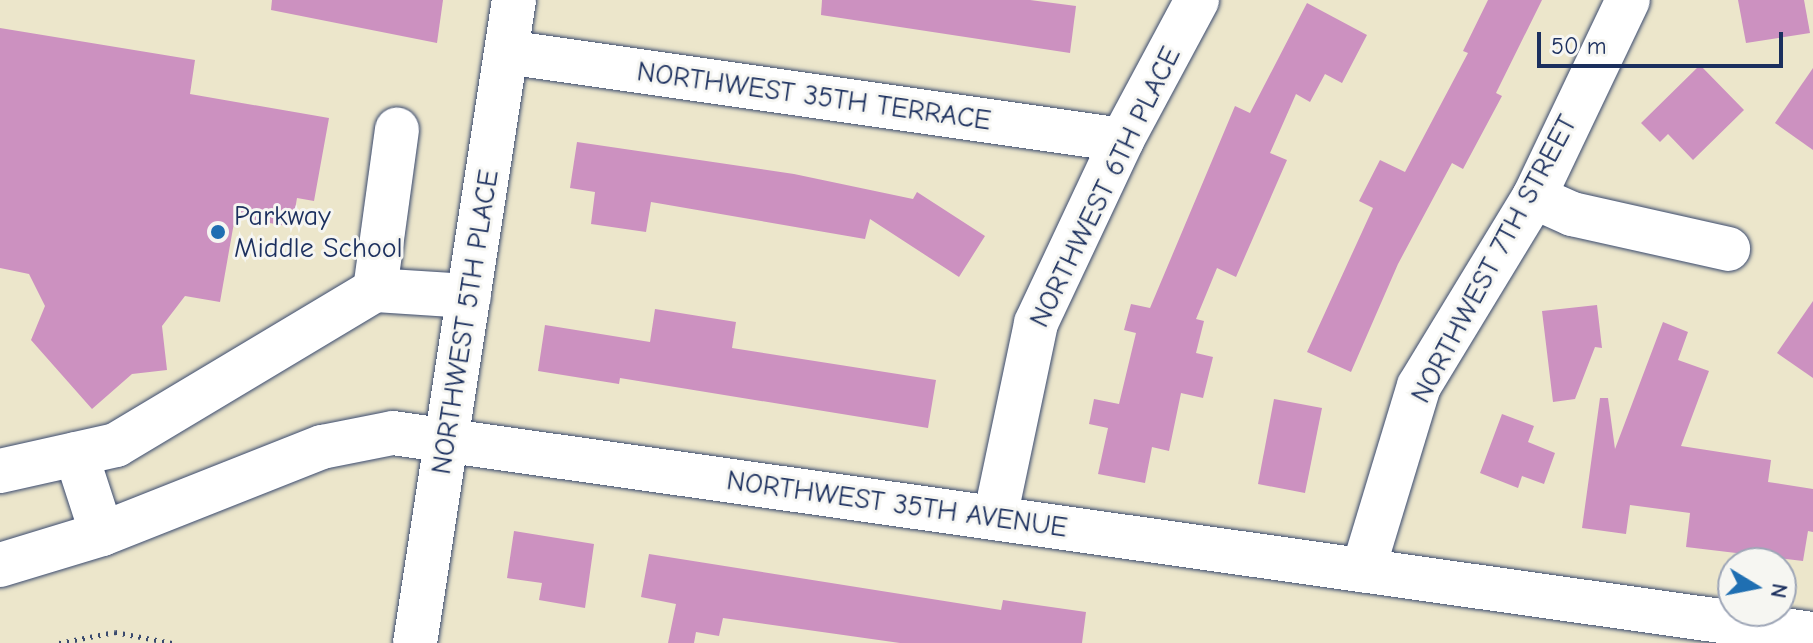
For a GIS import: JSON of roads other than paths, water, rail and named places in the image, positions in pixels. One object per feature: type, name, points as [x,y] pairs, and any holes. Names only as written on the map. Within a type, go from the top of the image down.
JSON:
[{"type":"street","name":"NORTHWEST 5TH PLACE","points":[[415,643],[514,0]]},
{"type":"street","name":"NORTHWEST 6TH PLACE","points":[[995,518],[1036,323],[1122,140],[1197,0]]},
{"type":"street","name":"NORTHWEST 7TH STREET","points":[[1363,570],[1419,386],[1534,197],[1628,0]]},
{"type":"street","name":"NORTHWEST 35TH TERRACE","points":[[506,52],[1122,140]]},
{"type":"street","points":[[375,290],[397,130]]},
{"type":"street","points":[[1534,197],[1572,214],[1728,249]]},
{"type":"street","points":[[0,471],[116,445],[375,290],[469,296]]},
{"type":"street","name":"NORTHWEST 35TH AVENUE","points":[[0,565],[102,534],[322,447],[393,433],[448,437],[1813,634]]},
{"type":"street","points":[[76,454],[102,534]]},
{"type":"place","name":"Parkway Middle School","points":[[218,232]]}]
